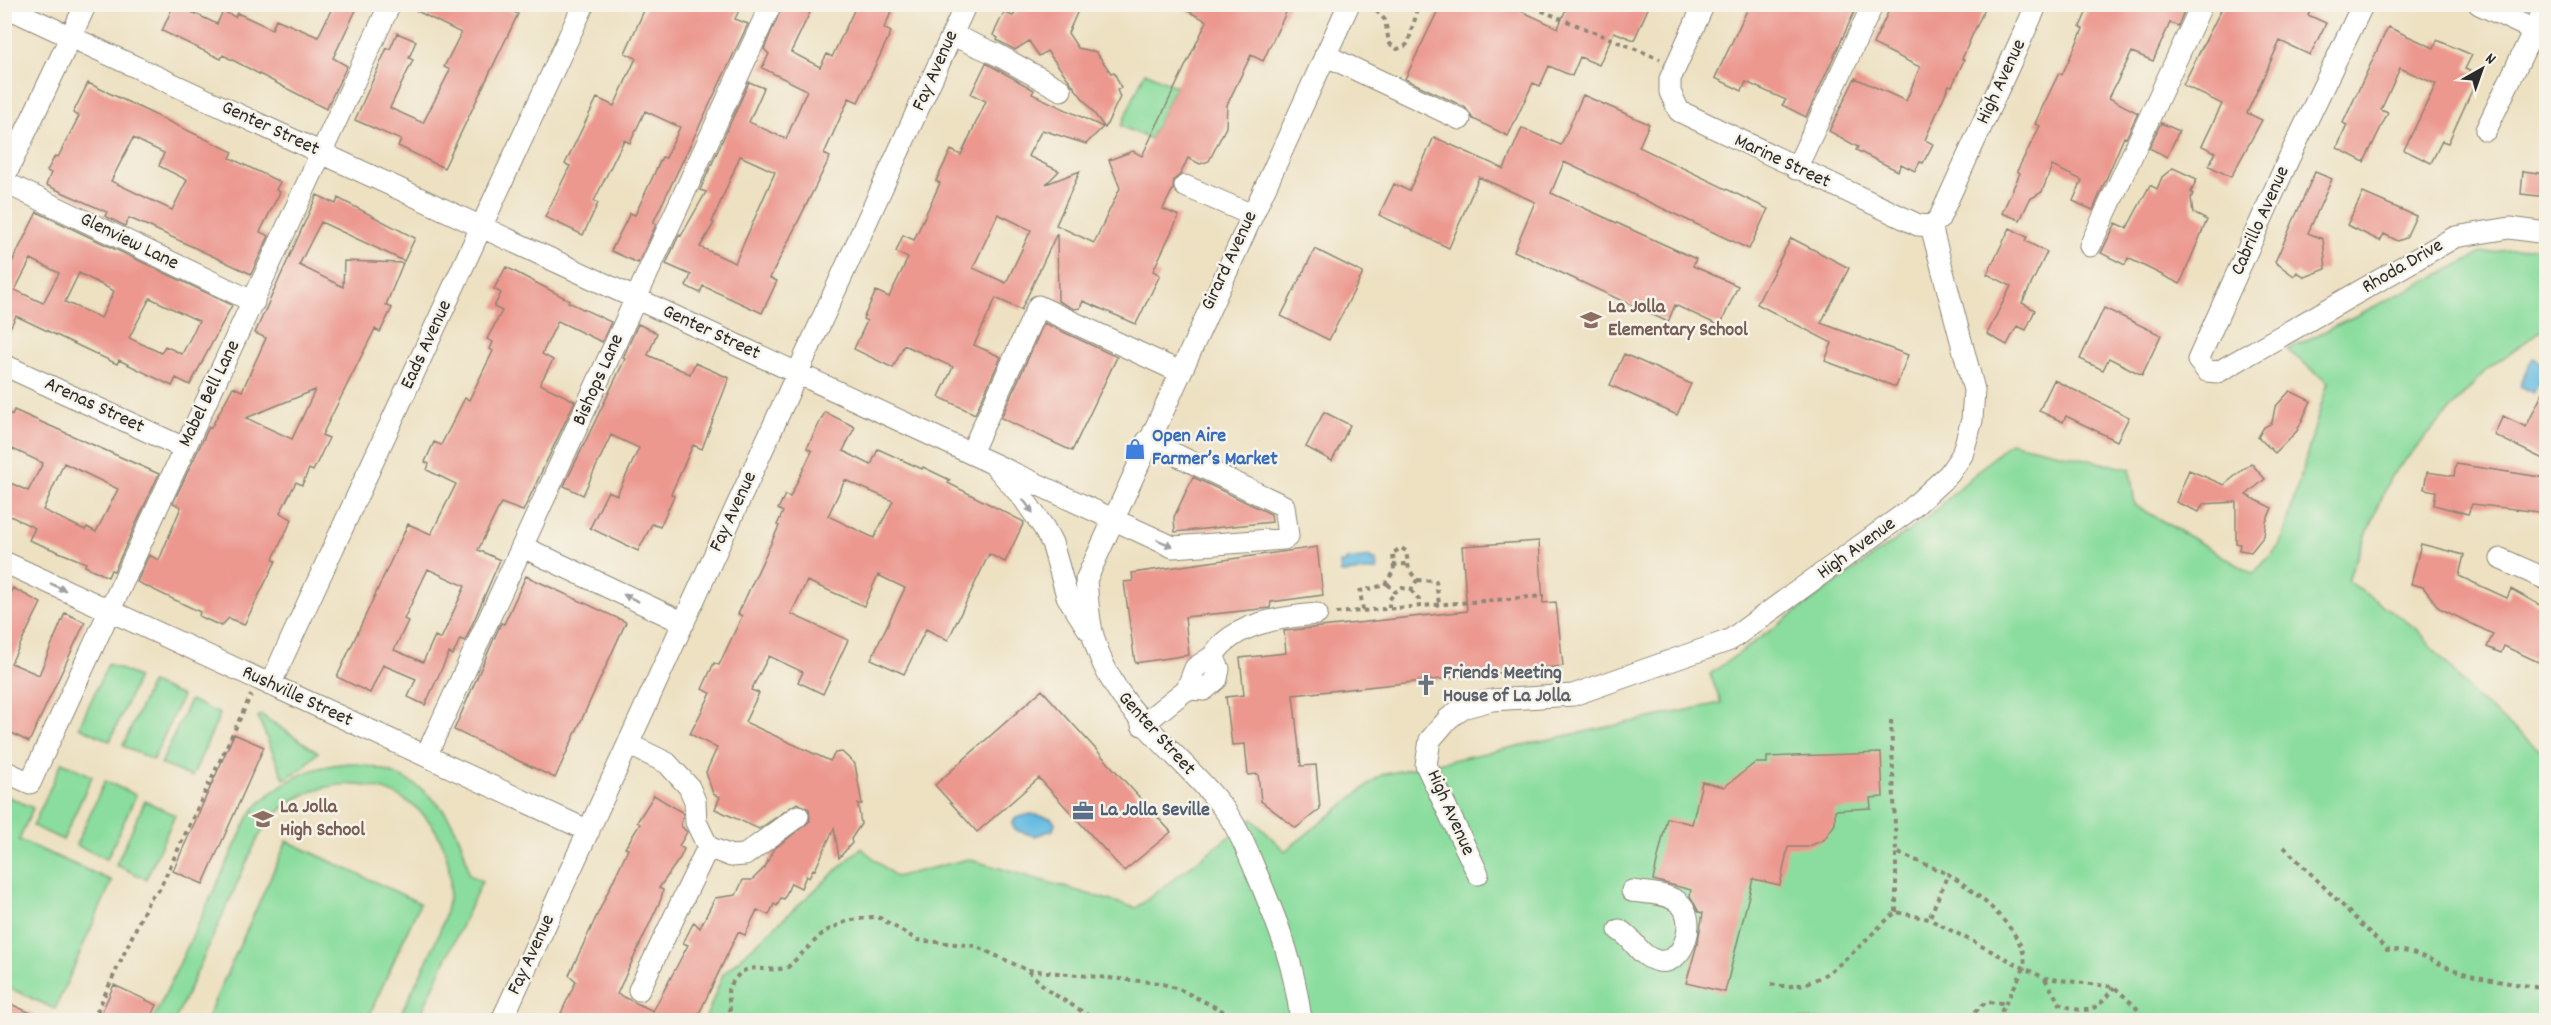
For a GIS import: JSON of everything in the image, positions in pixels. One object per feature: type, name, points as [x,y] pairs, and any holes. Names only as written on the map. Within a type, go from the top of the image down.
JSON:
[{"type":"street","points":[[4,180],[86,4]]},
{"type":"street","name":"Mabel Bell Lane","points":[[4,771],[30,783],[390,4]]},
{"type":"street","name":"Eads Avenue","points":[[261,689],[584,4]]},
{"type":"street","name":"Bishops Lane","points":[[426,756],[771,4]]},
{"type":"street","name":"Fay Avenue","points":[[502,1020],[966,4]]},
{"type":"street","name":"Girard Avenue","points":[[1112,518],[1349,4]]},
{"type":"street","points":[[1674,65],[1704,4]]},
{"type":"street","points":[[1796,169],[1873,4]]},
{"type":"street","name":"High Avenue","points":[[1478,874],[1426,765],[1430,740],[1448,719],[1462,708],[1492,700],[1574,695],[1730,640],[1911,509],[1949,474],[1962,455],[1972,420],[1974,390],[1931,226],[1940,219],[2037,4]]},
{"type":"street","points":[[2090,246],[2202,4]]},
{"type":"street","name":"Cabrillo Avenue","points":[[2271,341],[2218,372],[2207,371],[2198,360],[2289,158],[2363,4]]},
{"type":"street","points":[[2479,4],[2534,30]]},
{"type":"street","points":[[2486,130],[2547,5]]},
{"type":"street","name":"Genter Street","points":[[4,6],[1112,518],[1086,580],[1093,637],[1102,663],[1120,697],[1142,724],[1220,803],[1238,829],[1293,964],[1301,1020]]},
{"type":"street","points":[[952,35],[996,54],[1061,90]]},
{"type":"street","points":[[1325,55],[1460,119]]},
{"type":"street","name":"Marine Street","points":[[1674,65],[1670,92],[1679,111],[1796,169],[1918,225],[1931,226]]},
{"type":"street","name":"Glenview Lane","points":[[4,180],[254,302]]},
{"type":"street","points":[[1185,186],[1252,215]]},
{"type":"street","name":"Rhoda Drive","points":[[2271,341],[2455,237],[2510,228],[2547,233]]},
{"type":"street","points":[[971,453],[1038,306],[1180,372]]},
{"type":"street","name":"Arenas Street","points":[[4,365],[184,448]]},
{"type":"street","points":[[1112,518],[1173,548],[1284,539],[1288,536],[1284,506],[1147,441]]},
{"type":"street","points":[[990,461],[1024,499],[1044,528],[1052,543],[1067,596],[1093,637]]},
{"type":"street","points":[[523,547],[684,623]]},
{"type":"street","points":[[2501,559],[2547,579]]},
{"type":"street","name":"Rushville Street","points":[[4,562],[111,611],[261,689],[426,756],[589,831]]},
{"type":"street","points":[[1142,724],[1187,689],[1204,690],[1217,680],[1219,669],[1213,656],[1218,648],[1235,635],[1263,623],[1288,616],[1317,614]]},
{"type":"street","points":[[628,744],[667,763],[688,787],[694,801],[696,822],[708,847],[731,856],[746,855],[798,816]]},
{"type":"street","points":[[639,990],[708,847]]},
{"type":"street","points":[[1619,930],[1628,934],[1635,946],[1647,957],[1660,962],[1671,959],[1687,938],[1686,915],[1679,902],[1666,897],[1632,891]]},
{"type":"path","points":[[1370,4],[1385,20],[1389,43],[1397,49],[1408,45],[1411,39],[1417,12],[1416,4]]},
{"type":"path","points":[[1525,4],[1674,65]]},
{"type":"path","points":[[1364,610],[1360,591],[1376,589],[1387,583],[1394,570],[1393,553],[1401,548],[1406,551],[1411,575],[1417,580],[1436,581],[1439,604]]},
{"type":"path","points":[[1393,565],[1408,564]]},
{"type":"path","points":[[1411,590],[1417,580]]},
{"type":"path","points":[[1387,583],[1395,592]]},
{"type":"path","points":[[1389,608],[1389,600],[1395,592],[1402,588],[1411,590],[1419,600],[1419,606]]},
{"type":"path","points":[[1317,614],[1544,596]]},
{"type":"path","points":[[93,1020],[150,898],[159,890],[261,689]]},
{"type":"path","points":[[1771,984],[1784,988],[1821,977],[1896,912],[1891,720]]},
{"type":"path","points":[[2284,847],[2387,950],[2410,951],[2438,965],[2470,975],[2547,989]]},
{"type":"path","points":[[1896,852],[1948,874],[1988,904],[2020,942],[2026,957],[2024,968],[1997,1020]]},
{"type":"path","points":[[1929,919],[1948,874]]},
{"type":"path","points":[[1896,912],[1929,919],[2045,978],[2114,987],[2135,1006],[2146,1020]]},
{"type":"path","points":[[731,1020],[728,990],[740,973],[747,968],[788,967],[824,933],[847,921],[866,918],[880,918],[917,940],[975,946],[1028,970],[1160,983],[1181,990],[1241,1020]]},
{"type":"path","points":[[1028,970],[1048,991],[1096,1020]]},
{"type":"path","points":[[2045,978],[2060,1004],[2082,1012],[2103,1002],[2114,987]]},
{"type":"path","points":[[1971,1020],[1975,1012],[1986,1002],[2005,1003]]},
{"type":"green space","points":[[1145,72],[1175,86],[1150,139],[1121,126]]},
{"type":"green space","points":[[2538,247],[2546,249],[2546,327],[2486,370],[2391,476],[2347,581],[2416,628],[2476,698],[2546,755],[2546,1020],[705,1020],[723,974],[861,848],[896,877],[968,859],[1136,908],[1252,819],[1285,851],[1381,775],[1721,703],[1710,674],[1928,517],[2010,442],[2130,469],[2135,505],[2253,574],[2281,544],[2328,382],[2287,350],[2482,253]]},
{"type":"green space","points":[[108,664],[138,677],[110,741],[79,727]]},
{"type":"green space","points":[[151,683],[182,696],[153,760],[123,746]]},
{"type":"green space","points":[[190,700],[220,714],[192,777],[161,764]]},
{"type":"green space","points":[[261,715],[318,752],[303,768],[284,779],[258,717]]},
{"type":"green space","points":[[62,762],[92,776],[63,840],[33,826]]},
{"type":"green space","points":[[350,763],[374,767],[395,774],[414,784],[431,797],[445,812],[456,830],[464,851],[469,875],[482,881],[418,1020],[398,1020],[431,952],[445,916],[450,881],[443,845],[425,816],[399,797],[369,786],[336,785],[304,795],[276,814],[255,844],[175,1020],[153,1020],[250,814],[271,793],[294,778],[320,768]]},
{"type":"green space","points":[[105,781],[136,795],[107,859],[76,845]]},
{"type":"green space","points":[[5,795],[33,808],[19,840],[112,881],[55,1009],[5,986]]},
{"type":"green space","points":[[145,801],[175,815],[146,879],[116,865]]},
{"type":"green space","points":[[287,841],[420,903],[367,1020],[206,1020]]},
{"type":"water","points":[[2533,358],[2546,365],[2534,393],[2520,386]]},
{"type":"water","points":[[1371,557],[1371,561],[1376,560],[1377,570],[1341,573],[1340,563],[1346,563],[1346,560]]},
{"type":"water","points":[[1031,814],[1051,818],[1055,823],[1053,830],[1035,836],[1015,830],[1012,824],[1016,818]]},
{"type":"building","points":[[174,4],[217,24],[223,11],[235,17],[237,13],[272,29],[276,19],[318,37],[334,4],[359,4],[333,58],[347,66],[326,109],[223,55],[221,59],[162,31]]},
{"type":"building","points":[[403,4],[485,4],[498,11],[500,6],[518,14],[444,168],[398,146],[401,140],[355,120],[387,48],[390,49],[397,33],[416,41],[409,58],[413,60],[390,108],[423,123],[450,70],[444,67],[461,33]]},
{"type":"building","points":[[647,4],[742,4],[735,19],[748,24],[653,223],[656,225],[638,263],[611,251],[630,213],[635,215],[662,157],[666,158],[680,127],[645,111],[630,143],[624,140],[594,201],[598,203],[583,235],[545,217],[570,166],[565,164],[597,98],[614,106],[636,58],[625,53]]},
{"type":"building","points":[[783,4],[814,4],[791,52],[820,67],[827,54],[832,57],[857,4],[895,4],[884,28],[891,32],[858,102],[849,98],[824,154],[830,157],[770,278],[777,281],[762,313],[703,286],[700,293],[686,286],[691,275],[666,264],[679,235],[681,236],[706,192],[700,190],[749,82],[764,88],[749,122],[786,139],[807,90],[762,68],[769,54],[764,49]],"holes":[[[740,156],[775,172],[735,263],[700,247],[714,223],[712,222]]]},
{"type":"building","points":[[1022,4],[1081,4],[1068,33],[1078,48],[1096,52],[1111,73],[1114,72],[1121,88],[1117,90],[1120,97],[1105,128],[1047,51],[1039,56],[1029,41],[1015,50],[997,40],[998,38],[993,35],[1004,12],[1013,16]]},
{"type":"building","points":[[1174,4],[1290,4],[1263,61],[1251,55],[1227,105],[1226,127],[1209,161],[1200,164],[1188,158],[1180,175],[1174,180],[1173,189],[1163,209],[1179,216],[1153,271],[1160,275],[1136,324],[1083,301],[1080,308],[1074,309],[1058,301],[1057,233],[1021,310],[996,298],[974,345],[1001,357],[975,414],[939,397],[953,367],[904,345],[893,368],[854,349],[867,321],[863,319],[876,291],[889,297],[908,258],[896,252],[903,235],[914,240],[940,183],[936,181],[951,150],[961,155],[986,101],[971,94],[986,63],[1034,90],[1032,94],[1103,127],[1086,144],[1042,130],[1028,156],[1059,171],[1046,184],[1080,171],[1056,225],[1094,243],[1120,188],[1109,160],[1133,151],[1142,156],[1207,21]],"holes":[[[998,214],[1031,230],[1006,283],[973,268]]]},
{"type":"building","points":[[1441,4],[1506,4],[1558,28],[1568,4],[1650,4],[1634,40],[1614,32],[1599,65],[1580,57],[1572,76],[1549,66],[1540,86],[1533,83],[1508,136],[1473,119],[1465,107],[1405,79]]},
{"type":"building","points":[[1750,4],[1858,4],[1806,117],[1782,105],[1786,100],[1746,82],[1742,91],[1715,78]]},
{"type":"building","points":[[1892,4],[1987,4],[1962,59],[1964,60],[1952,86],[1949,85],[1925,140],[1933,144],[1923,163],[1920,162],[1915,171],[1901,164],[1898,171],[1856,150],[1858,147],[1829,131],[1855,78],[1906,101],[1920,67],[1873,44]]},
{"type":"building","points":[[2090,4],[2175,4],[2185,9],[2178,26],[2170,23],[2153,61],[2132,52],[2109,98],[2138,113],[2126,138],[2124,137],[2093,210],[2073,201],[2082,180],[2052,166],[2042,192],[2030,199],[2020,220],[2002,213],[2020,173],[2017,171],[2040,126],[2035,124],[2059,73],[2062,75],[2083,29],[2080,27]]},
{"type":"building","points":[[2224,4],[2313,4],[2308,15],[2326,23],[2310,55],[2280,41],[2247,113],[2262,120],[2231,177],[2209,166],[2215,152],[2202,146],[2222,104],[2183,85]]},
{"type":"building","points":[[2388,27],[2434,48],[2437,40],[2472,55],[2465,69],[2479,75],[2448,143],[2442,141],[2431,163],[2404,150],[2436,84],[2400,68],[2381,110],[2388,113],[2364,162],[2337,148],[2347,125],[2343,123]]},
{"type":"building","points":[[88,83],[233,152],[230,158],[280,182],[276,190],[280,192],[260,232],[269,236],[251,274],[129,218],[125,226],[105,216],[107,212],[46,185],[51,173],[47,171],[55,156],[58,157],[79,116],[73,113]],"holes":[[[133,138],[164,153],[159,166],[187,180],[172,210],[111,181]]]},
{"type":"building","points":[[1583,95],[1649,124],[1639,147],[1768,209],[1749,249],[1564,162],[1551,193],[1696,259],[1693,266],[1738,286],[1720,326],[1675,305],[1668,322],[1514,251],[1535,202],[1479,177],[1449,248],[1379,215],[1394,184],[1409,191],[1434,137],[1504,169],[1522,128],[1561,145]]},
{"type":"building","points":[[2161,123],[2179,131],[2167,157],[2149,148]]},
{"type":"building","points":[[2173,168],[2197,179],[2191,192],[2193,194],[2191,198],[2193,213],[2207,220],[2180,284],[2128,258],[2125,265],[2101,253],[2116,223],[2127,228],[2150,185],[2157,189],[2162,177]]},
{"type":"building","points":[[2523,171],[2547,174],[2547,197],[2521,194]]},
{"type":"building","points":[[2315,172],[2332,179],[2308,233],[2323,239],[2326,269],[2305,277],[2297,272],[2294,276],[2275,262]]},
{"type":"building","points":[[2363,193],[2416,216],[2406,238],[2398,241],[2384,234],[2380,241],[2347,225]]},
{"type":"building","points":[[317,195],[336,204],[338,198],[415,238],[404,261],[321,222],[299,265],[343,287],[344,261],[403,263],[386,305],[392,308],[380,332],[375,329],[322,435],[329,438],[313,471],[309,469],[302,485],[296,482],[280,513],[292,519],[273,559],[276,561],[244,625],[229,618],[221,626],[199,616],[200,612],[137,582],[149,555],[159,560],[181,507],[173,503],[209,427],[211,428],[233,387],[242,391],[266,338],[255,333]],"holes":[[[315,390],[292,439],[246,418]]]},
{"type":"building","points":[[37,212],[232,305],[190,385],[176,378],[172,386],[119,360],[117,364],[16,316],[4,340],[4,261],[11,264]],"holes":[[[31,259],[59,273],[43,303],[15,290]],[[79,273],[114,291],[101,318],[65,302]],[[150,298],[199,321],[182,354],[165,346],[161,353],[129,338]]]},
{"type":"building","points":[[2010,228],[2027,237],[2025,241],[2047,252],[2022,303],[2035,310],[2026,330],[2017,326],[2007,345],[1987,334],[2011,286],[1987,274]]},
{"type":"building","points":[[1791,238],[1849,268],[1821,323],[1908,355],[1896,387],[1825,361],[1832,343],[1757,304]]},
{"type":"building","points":[[1315,249],[1363,273],[1329,340],[1281,316]]},
{"type":"building","points":[[506,267],[569,300],[568,302],[611,322],[602,342],[558,321],[542,354],[553,360],[540,384],[575,401],[523,511],[501,503],[478,550],[500,560],[465,641],[460,639],[453,655],[449,653],[425,705],[408,697],[416,679],[383,665],[370,693],[337,677],[408,524],[431,534],[456,484],[427,470],[429,464],[425,462],[434,442],[441,445],[465,398],[469,400],[493,351],[490,349],[493,342],[487,339],[502,311],[494,307],[501,293],[494,289]],"holes":[[[428,569],[465,586],[441,639],[435,636],[423,662],[394,650],[408,621],[404,619]]]},
{"type":"building","points":[[2104,308],[2161,335],[2142,375],[2109,358],[2103,370],[2080,359]]},
{"type":"building","points":[[1044,323],[1117,357],[1072,451],[1001,418]]},
{"type":"building","points":[[638,324],[657,333],[648,355],[690,374],[695,363],[729,378],[702,449],[693,445],[671,494],[674,496],[660,527],[652,524],[638,551],[590,528],[608,491],[617,495],[639,448],[611,435],[583,495],[564,486],[625,359],[623,358]]},
{"type":"building","points":[[1624,354],[1691,384],[1677,415],[1610,385]]},
{"type":"building","points":[[2054,380],[2129,417],[2117,441],[2066,416],[2063,422],[2039,411]]},
{"type":"building","points":[[2547,384],[2547,461],[2494,435],[2503,416],[2526,427]]},
{"type":"building","points":[[2290,391],[2311,401],[2297,431],[2275,453],[2258,437],[2264,427],[2272,423],[2275,407]]},
{"type":"building","points":[[14,410],[159,474],[114,571],[111,570],[108,577],[85,566],[86,563],[29,540],[35,528],[4,513],[4,480],[28,491],[43,463],[4,445],[4,411],[12,415]],"holes":[[[64,463],[118,489],[96,532],[87,527],[85,530],[43,510]]]},
{"type":"building","points":[[825,412],[855,427],[843,451],[871,465],[878,449],[950,480],[948,483],[1024,522],[1005,562],[989,554],[948,640],[926,629],[904,674],[871,659],[905,588],[878,575],[864,606],[807,581],[791,614],[848,640],[823,694],[798,682],[803,672],[769,656],[751,690],[759,693],[745,722],[830,761],[835,753],[842,752],[855,764],[862,804],[858,804],[861,824],[851,839],[852,843],[839,858],[834,828],[815,870],[813,869],[809,878],[806,876],[801,888],[791,883],[784,899],[781,898],[777,906],[774,904],[769,915],[757,910],[745,935],[738,932],[696,1020],[578,1020],[561,1013],[576,981],[569,975],[628,849],[625,848],[640,824],[637,822],[654,795],[683,813],[681,826],[687,832],[679,846],[684,849],[659,888],[663,890],[661,899],[617,994],[653,1011],[688,945],[683,943],[694,922],[700,928],[715,898],[736,895],[743,880],[752,880],[765,867],[773,850],[810,821],[809,809],[797,803],[759,829],[715,809],[720,797],[713,794],[706,772],[717,748],[690,734],[711,693],[702,689],[714,663],[719,665],[742,616],[738,614],[779,526],[777,525],[783,512],[778,509],[785,495],[790,497],[812,451],[807,448]],"holes":[[[845,480],[893,501],[874,538],[828,516]]]},
{"type":"building","points":[[1324,412],[1350,425],[1332,461],[1306,447]]},
{"type":"building","points":[[2251,463],[2265,479],[2246,495],[2272,508],[2266,522],[2264,536],[2251,552],[2239,550],[2240,544],[2236,543],[2236,502],[2203,504],[2199,512],[2176,502],[2189,470],[2224,485]]},
{"type":"building","points":[[2456,464],[2547,478],[2547,513],[2472,504],[2468,514],[2434,505],[2436,491],[2424,489],[2427,472],[2454,476]]},
{"type":"building","points":[[1193,477],[1271,514],[1272,522],[1175,532],[1174,517]]},
{"type":"building","points":[[1539,541],[1543,603],[1556,602],[1563,666],[1293,695],[1301,766],[1316,765],[1320,809],[1296,828],[1261,801],[1258,774],[1248,775],[1245,744],[1232,745],[1226,697],[1244,695],[1240,658],[1286,653],[1284,631],[1467,611],[1462,546]]},
{"type":"building","points":[[2421,544],[2464,555],[2459,576],[2507,598],[2511,589],[2547,609],[2547,666],[2504,646],[2501,653],[2487,647],[2493,634],[2439,608],[2423,587],[2411,584]]},
{"type":"building","points":[[1317,547],[1323,595],[1271,602],[1270,608],[1185,617],[1189,655],[1135,663],[1124,582],[1133,581],[1132,573]]},
{"type":"building","points":[[526,576],[626,622],[555,778],[454,730],[501,623],[504,624]]},
{"type":"building","points":[[13,588],[41,603],[11,663],[39,675],[65,613],[85,622],[29,742],[4,729],[4,605]]},
{"type":"building","points":[[1042,690],[1171,832],[1124,871],[1039,778],[977,832],[935,785]]},
{"type":"building","points":[[234,734],[264,747],[203,884],[173,871]]},
{"type":"building","points":[[1881,753],[1883,797],[1870,798],[1871,808],[1835,810],[1835,824],[1824,840],[1807,847],[1788,847],[1780,885],[1753,879],[1725,992],[1686,983],[1703,913],[1699,912],[1690,896],[1691,890],[1653,880],[1667,818],[1692,824],[1702,782],[1724,787],[1755,763],[1767,763],[1767,757]]},
{"type":"building","points":[[114,985],[157,1005],[150,1020],[98,1020]]},
{"type":"building","points":[[4,1001],[46,1020],[4,1020]]},
{"type":"place","name":"La Jolla Elementary School","points":[[1591,320]]},
{"type":"place","name":"Open Aire Farmer’s Market","points":[[1135,449]]},
{"type":"place","name":"Friends Meeting House of La Jolla","points":[[1426,685]]},
{"type":"place","name":"La Jolla Seville","points":[[1083,811]]},
{"type":"place","name":"La Jolla High School","points":[[263,819]]}]
